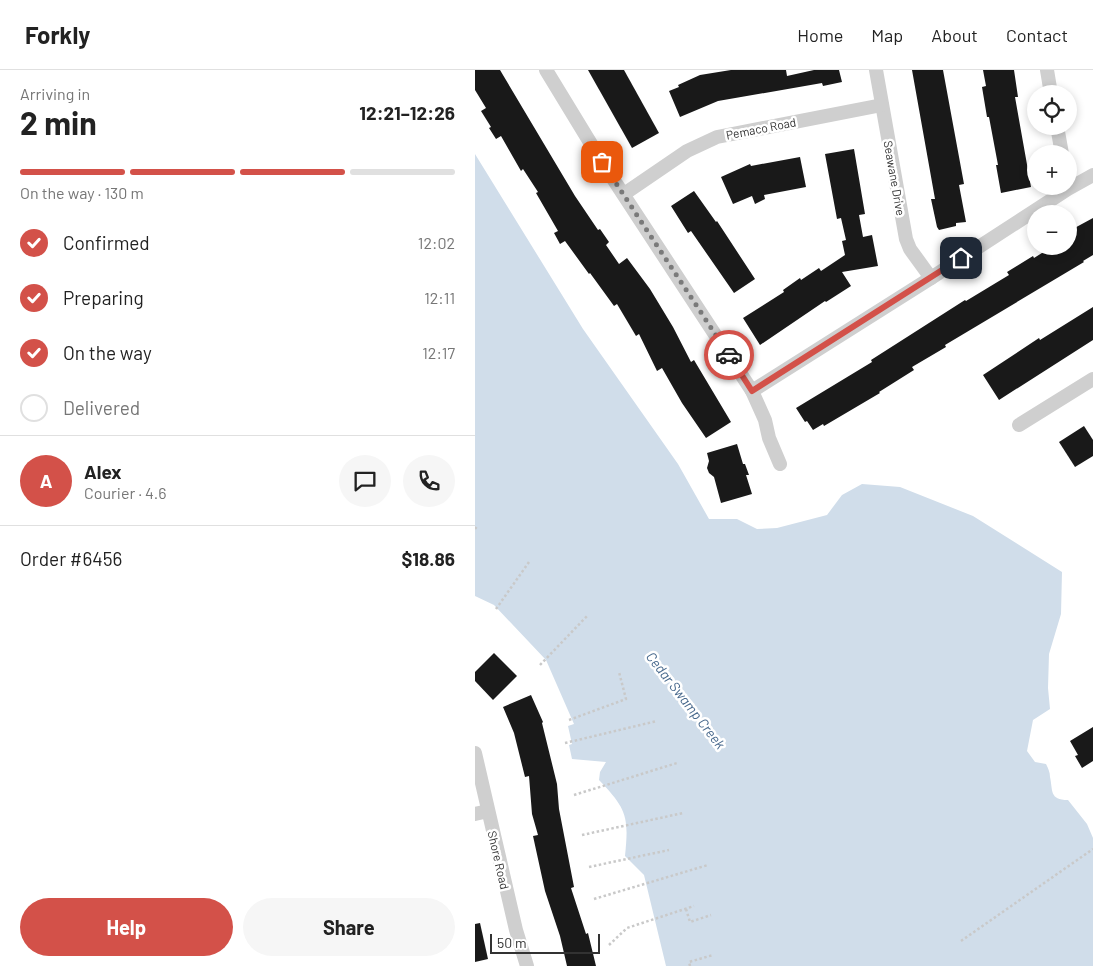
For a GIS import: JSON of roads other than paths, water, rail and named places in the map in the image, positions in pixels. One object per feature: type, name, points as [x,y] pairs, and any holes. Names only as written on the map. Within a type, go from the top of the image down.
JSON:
[{"type":"street","points":[[546,70],[602,162],[752,391],[765,420],[769,438],[780,464]]},
{"type":"street","name":"Seawane Drive","points":[[876,70],[906,239],[910,249],[931,278]]},
{"type":"street","points":[[1047,70],[1050,85]]},
{"type":"street","name":"Pemaco Road","points":[[624,194],[687,151],[717,136],[882,105]]},
{"type":"street","points":[[1077,183],[1093,175]]},
{"type":"street","points":[[752,391],[931,278],[1057,195]]},
{"type":"street","points":[[1019,425],[1093,379]]},
{"type":"street","name":"Shore Road","points":[[475,753],[481,812],[527,966]]},
{"type":"water","name":"Cedar Swamp Creek","points":[[475,154],[583,329],[678,464],[709,519],[737,519],[757,529],[777,528],[827,515],[842,495],[862,484],[900,487],[973,516],[1062,572],[1061,614],[1049,654],[1048,688],[1050,709],[1033,720],[1027,751],[1035,762],[1046,764],[1053,793],[1062,800],[1068,800],[1087,824],[1093,838],[1093,966],[666,966],[644,875],[625,856],[627,832],[624,814],[621,807],[599,780],[600,772],[606,762],[572,759],[569,745],[572,744],[568,726],[574,724],[546,660],[494,605],[475,596]]}]
